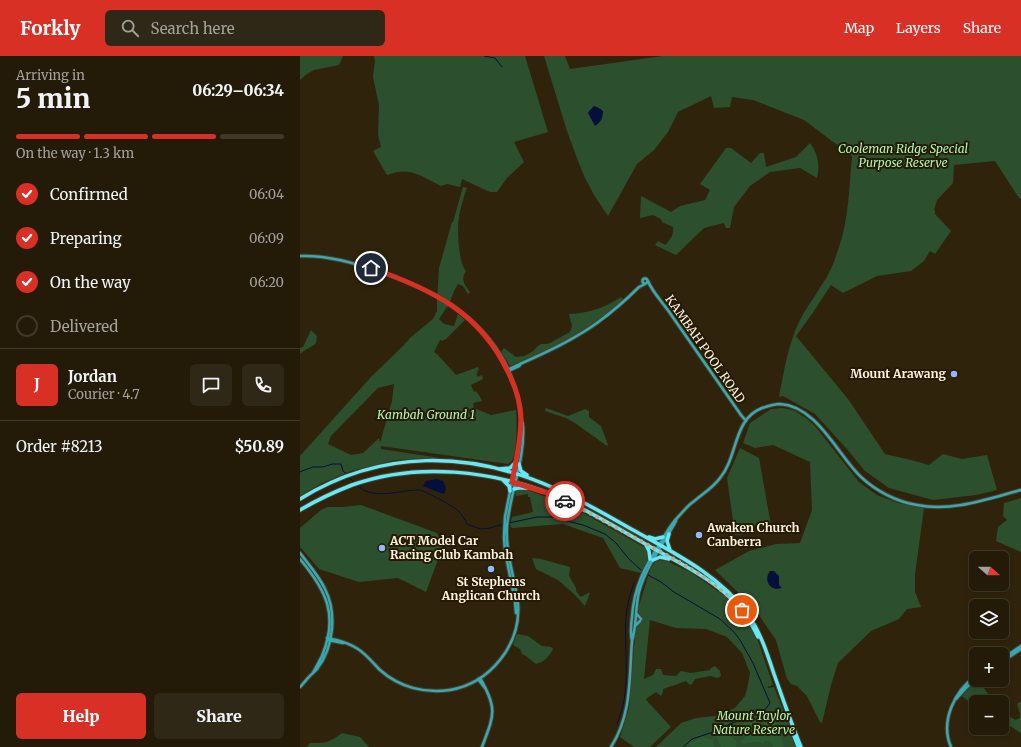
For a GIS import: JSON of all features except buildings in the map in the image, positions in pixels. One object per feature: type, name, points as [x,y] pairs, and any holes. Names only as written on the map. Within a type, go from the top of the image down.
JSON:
[{"type":"highway","points":[[300,500],[324,486],[352,474],[396,463],[424,461],[454,462],[498,469],[532,479],[559,490],[691,563],[718,583],[734,598],[750,617],[762,640],[800,747]]},
{"type":"highway","points":[[498,469],[510,468],[517,463],[521,471],[532,479]]},
{"type":"highway","points":[[300,510],[326,496],[352,485],[385,476],[405,473],[453,472],[481,475],[514,482],[556,496],[585,510],[699,574],[718,587],[733,600],[747,617],[761,643],[787,716],[800,747]]},
{"type":"highway","points":[[502,479],[512,490],[523,487],[534,488]]},
{"type":"highway","points":[[639,533],[654,539],[660,539],[663,537]]},
{"type":"highway","points":[[669,534],[667,543],[672,552]]},
{"type":"highway","points":[[645,544],[652,559],[662,557],[676,561]]},
{"type":"street","points":[[300,256],[330,258],[371,268],[410,283],[443,299],[462,312],[487,337],[501,357],[516,390],[521,420],[517,463],[506,523],[508,545],[518,605],[517,617],[512,639],[498,662],[479,678],[463,686],[451,690],[441,691],[418,689],[399,683],[385,674],[360,650],[345,643],[328,639]]},
{"type":"street","name":"KAMBAH POOL ROAD","points":[[508,370],[561,345],[586,330],[611,313],[645,283],[669,311],[746,420]]},
{"type":"street","points":[[660,545],[663,537],[675,520],[691,503],[715,484],[723,475],[729,463],[740,430],[746,420],[760,409],[774,405],[781,404],[790,406],[810,417],[819,425],[861,477],[872,486],[906,503],[931,507],[962,505],[1021,490]]},
{"type":"street","points":[[611,747],[622,726],[626,714],[629,693],[632,641],[631,633],[635,596],[641,578],[660,545],[669,534],[681,514]]},
{"type":"street","points":[[300,553],[316,573],[327,592],[332,613],[331,634],[313,673]]},
{"type":"street","points":[[300,559],[317,580],[324,593],[329,616],[329,644],[323,660],[300,687]]},
{"type":"street","points":[[632,641],[634,635],[637,602],[642,584],[652,559]]},
{"type":"street","points":[[634,628],[641,620],[636,611]]},
{"type":"street","points":[[331,634],[336,641]]},
{"type":"street","points":[[329,644],[336,641]]},
{"type":"street","points":[[1009,655],[1021,648]]},
{"type":"street","points":[[1009,657],[1021,648]]},
{"type":"street","points":[[479,678],[491,701],[493,714],[490,727],[482,747]]},
{"type":"street","points":[[951,747],[947,738],[947,725],[950,711],[957,695],[969,681]]},
{"type":"street","points":[[954,701],[969,685]]},
{"type":"green space","points":[[300,56],[343,56],[339,65],[314,70],[300,80]]},
{"type":"green space","points":[[374,56],[525,56],[548,132],[514,142],[524,162],[507,178],[497,192],[490,192],[462,179],[460,187],[447,184],[441,186],[415,173],[395,172],[387,175],[373,151],[381,147],[378,135],[379,105],[373,77],[375,61]]},
{"type":"green space","name":"Cooleman Ridge Special Purpose Reserve","points":[[544,56],[565,56],[570,69],[663,56],[1021,56],[1021,198],[1019,198],[995,161],[954,165],[953,183],[937,200],[934,210],[935,214],[951,231],[935,254],[930,251],[924,261],[911,271],[877,276],[843,293],[831,285],[796,336],[848,399],[885,454],[929,465],[943,454],[962,459],[987,455],[997,490],[976,495],[933,500],[889,488],[865,471],[815,414],[783,396],[779,397],[792,338],[805,311],[829,273],[842,239],[848,204],[852,156],[804,120],[753,100],[732,97],[730,107],[714,108],[711,96],[678,112],[668,132],[654,150],[637,164],[608,216],[594,195],[578,161],[567,131]]},
{"type":"green space","points":[[810,143],[818,160],[817,178],[800,168],[770,172],[750,186],[734,207],[730,228],[726,228],[724,223],[704,228],[676,255],[655,245],[658,241],[665,245],[671,237],[673,227],[662,222],[661,219],[653,215],[640,218],[641,196],[671,212],[680,206],[705,200],[710,190],[700,184],[726,148],[731,148],[751,163],[760,153],[764,153],[766,167],[796,157]]},
{"type":"green space","name":"Kambah Ground 1","points":[[463,187],[467,188],[460,213],[458,237],[461,261],[466,271],[463,280],[470,292],[468,294],[463,286],[458,284],[448,307],[439,319],[444,324],[454,326],[458,314],[465,320],[445,340],[440,340],[434,352],[456,375],[478,367],[479,370],[476,374],[478,377],[482,375],[483,379],[471,385],[474,392],[476,391],[482,401],[473,403],[474,408],[491,415],[516,410],[517,428],[513,459],[508,464],[381,446],[381,449],[440,458],[395,460],[351,471],[322,483],[300,496],[300,456],[371,377],[411,337],[433,319],[437,311],[439,268]],"holes":[[[394,384],[392,401],[380,443],[379,438],[363,453],[351,455],[328,444],[331,436],[378,388]]]},
{"type":"green space","points":[[621,297],[624,300],[608,314],[568,341],[510,366],[501,352],[504,348],[516,357],[524,356],[532,352],[541,344],[550,343],[570,332],[572,326],[569,314],[596,309]]},
{"type":"green space","points":[[311,330],[317,336],[316,343],[300,354],[300,348],[303,347]]},
{"type":"green space","points":[[546,408],[568,416],[585,409],[589,411],[589,417],[601,426],[608,445],[607,446],[566,418],[545,411]]},
{"type":"green space","points":[[782,408],[793,410],[815,426],[859,482],[877,495],[898,503],[924,508],[915,574],[915,592],[921,607],[907,609],[899,619],[871,631],[838,663],[822,723],[820,722],[807,696],[797,686],[791,684],[787,679],[776,640],[754,608],[715,570],[749,551],[776,544],[800,543],[812,510],[810,462],[773,445],[755,448],[743,443],[750,423],[771,409]]},
{"type":"green space","points":[[740,448],[759,458],[772,531],[735,535],[727,478]]},
{"type":"green space","points":[[525,489],[570,506],[571,511],[583,513],[647,548],[649,558],[641,573],[620,568],[603,538],[563,524],[512,528],[510,524],[512,517],[533,512],[528,494],[516,496],[515,490]]},
{"type":"green space","points":[[1021,498],[1021,552],[996,541],[998,527],[1007,520],[1003,516],[1004,503]]},
{"type":"green space","points":[[361,505],[437,533],[442,543],[442,549],[426,592],[398,578],[359,582],[319,569],[300,547],[300,528],[321,510],[327,507]]},
{"type":"green space","points":[[532,558],[570,567],[569,576],[576,588],[576,591],[581,597],[590,593],[585,606],[558,580],[536,569]]},
{"type":"green space","name":"Mount Taylor Nature Reserve","points":[[656,560],[667,561],[692,573],[732,601],[757,638],[773,685],[767,687],[774,687],[798,747],[656,747],[681,723],[696,718],[715,716],[735,708],[745,696],[750,673],[742,653],[727,637],[706,629],[676,628],[650,620],[644,679],[653,675],[656,669],[661,669],[663,675],[676,676],[681,671],[691,673],[710,670],[715,666],[720,671],[721,676],[717,678],[710,676],[695,679],[690,685],[686,681],[663,689],[661,696],[656,692],[646,699],[671,727],[650,747],[634,747],[620,737],[629,708],[637,612],[639,612],[638,609],[650,570]]},
{"type":"green space","points":[[517,634],[528,636],[542,646],[551,647],[553,649],[546,659],[536,664],[522,654],[520,649],[513,645]]},
{"type":"green space","points":[[983,687],[989,695],[969,695],[969,702],[962,696],[969,688]]},
{"type":"green space","points":[[1021,701],[1021,733],[1009,725],[1009,716],[1016,720],[1020,718],[1017,704]]},
{"type":"green space","name":"Mount Taylor Nature Reserve","points":[[772,717],[779,728],[784,747],[772,747],[774,745],[769,741],[765,741],[763,744],[761,742],[752,742],[744,745],[740,742],[753,729],[749,726],[737,733],[731,730],[748,721],[754,720],[760,723],[761,731],[766,733],[766,727],[762,719]]},
{"type":"green space","points":[[342,733],[360,737],[369,747],[307,747],[310,743],[330,741]]},
{"type":"green space","points":[[727,734],[737,741],[736,747],[721,747],[716,736]]},
{"type":"green space","points":[[702,737],[713,740],[714,747],[693,747],[688,744]]},
{"type":"shaded area","points":[[594,106],[603,111],[601,120],[595,126],[588,113]]},
{"type":"shaded area","points":[[437,479],[443,481],[446,488],[445,493],[443,494],[423,486],[426,481]]},
{"type":"shaded area","points":[[770,571],[774,571],[779,576],[779,585],[782,588],[778,589],[771,587],[767,578]]},
{"type":"waterway","points":[[484,56],[495,58],[502,67]]},
{"type":"waterway","points":[[300,472],[313,467],[341,464],[343,471],[347,474]]},
{"type":"waterway","points":[[349,477],[355,483]]},
{"type":"waterway","points":[[357,485],[371,493],[379,494],[420,490],[440,499],[456,509],[469,525],[481,529],[504,524]]},
{"type":"waterway","points":[[509,523],[537,517],[552,517],[583,525],[605,534],[616,543],[629,559],[641,570]]},
{"type":"waterway","points":[[648,575],[720,619],[734,632],[753,663],[770,703],[764,711],[730,724],[719,730],[692,739],[683,747]]},
{"type":"waterway","points":[[617,724],[624,700],[626,669],[626,617],[634,583]]},
{"type":"way so far","points":[[565,501],[585,510],[699,574],[724,591],[742,610]]},
{"type":"place","name":"Mount Arawang","points":[[954,374]]},
{"type":"place","name":"Awaken Church Canberra","points":[[699,535]]},
{"type":"place","name":"ACT Model Car Racing Club Kambah","points":[[382,548]]},
{"type":"place","name":"St Stephens Anglican Church","points":[[491,569]]},
{"type":"route","points":[[371,268],[410,283],[443,299],[462,312],[484,334],[497,350],[505,365],[516,390],[520,408],[521,420],[519,446],[512,482],[544,492],[565,501]]}]
